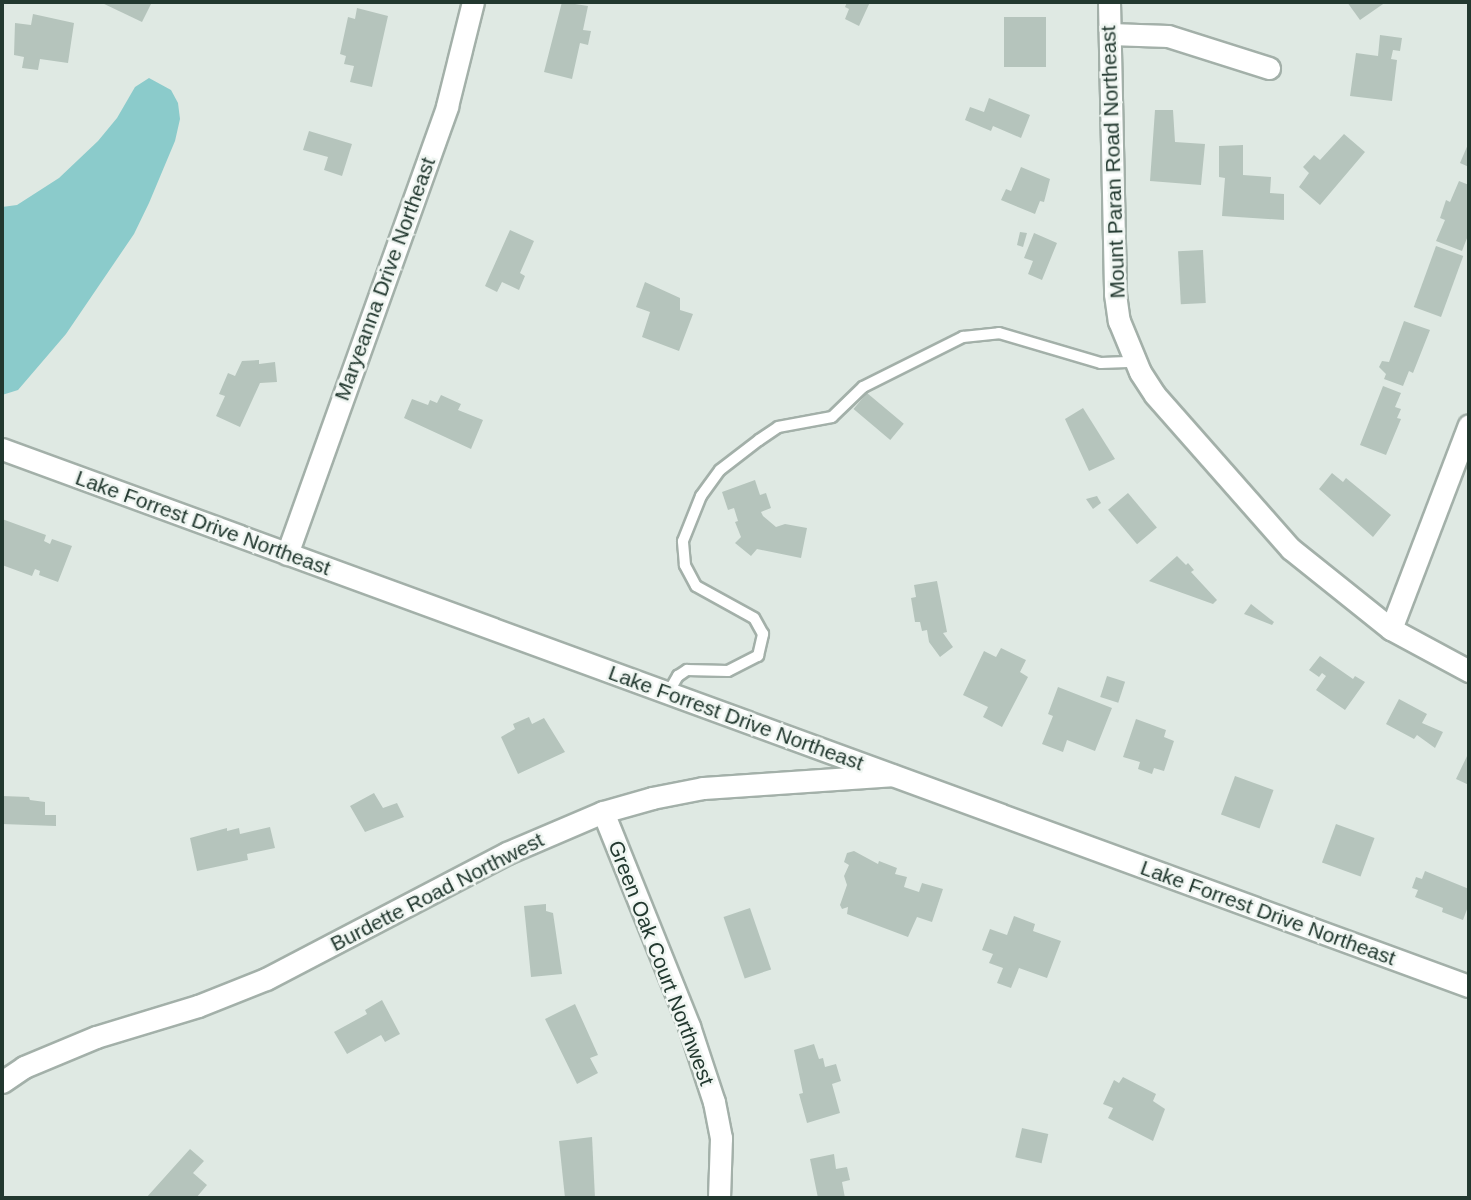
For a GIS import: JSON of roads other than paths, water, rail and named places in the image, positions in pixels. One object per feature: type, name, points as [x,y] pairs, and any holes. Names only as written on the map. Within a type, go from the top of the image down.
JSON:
[{"type":"street","name":"Maryeanna Drive Northeast","points":[[286,554],[447,106],[473,2]]},
{"type":"street","name":"Mount Paran Road Northeast","points":[[1109,2],[1115,294],[1119,321],[1134,362],[1155,395],[1291,549],[1340,592],[1391,629],[1469,671]]},
{"type":"street","points":[[1110,34],[1168,36],[1269,68]]},
{"type":"street","points":[[1391,629],[1469,425]]},
{"type":"street","name":"Lake Forrest Drive Northeast","points":[[2,449],[1469,986]]},
{"type":"street","name":"Burdette Road Northwest","points":[[2,1082],[24,1067],[96,1037],[198,1006],[266,979],[507,853],[603,812],[652,798],[703,788],[892,775]]},
{"type":"street","name":"Green Oak Court Northwest","points":[[603,812],[689,1026],[714,1102],[721,1138],[719,1198]]},
{"type":"lane","points":[[668,693],[678,676],[687,670],[728,671],[758,656],[762,634],[754,618],[696,586],[685,565],[684,541],[701,496],[720,470],[759,440],[778,428],[832,417],[863,387],[963,337],[999,334],[1101,363],[1134,362]]},
{"type":"water","points":[[149,78],[171,90],[178,103],[180,119],[175,141],[149,203],[134,234],[66,334],[18,390],[2,395],[2,207],[17,205],[59,178],[98,141],[117,118],[135,87]]}]
